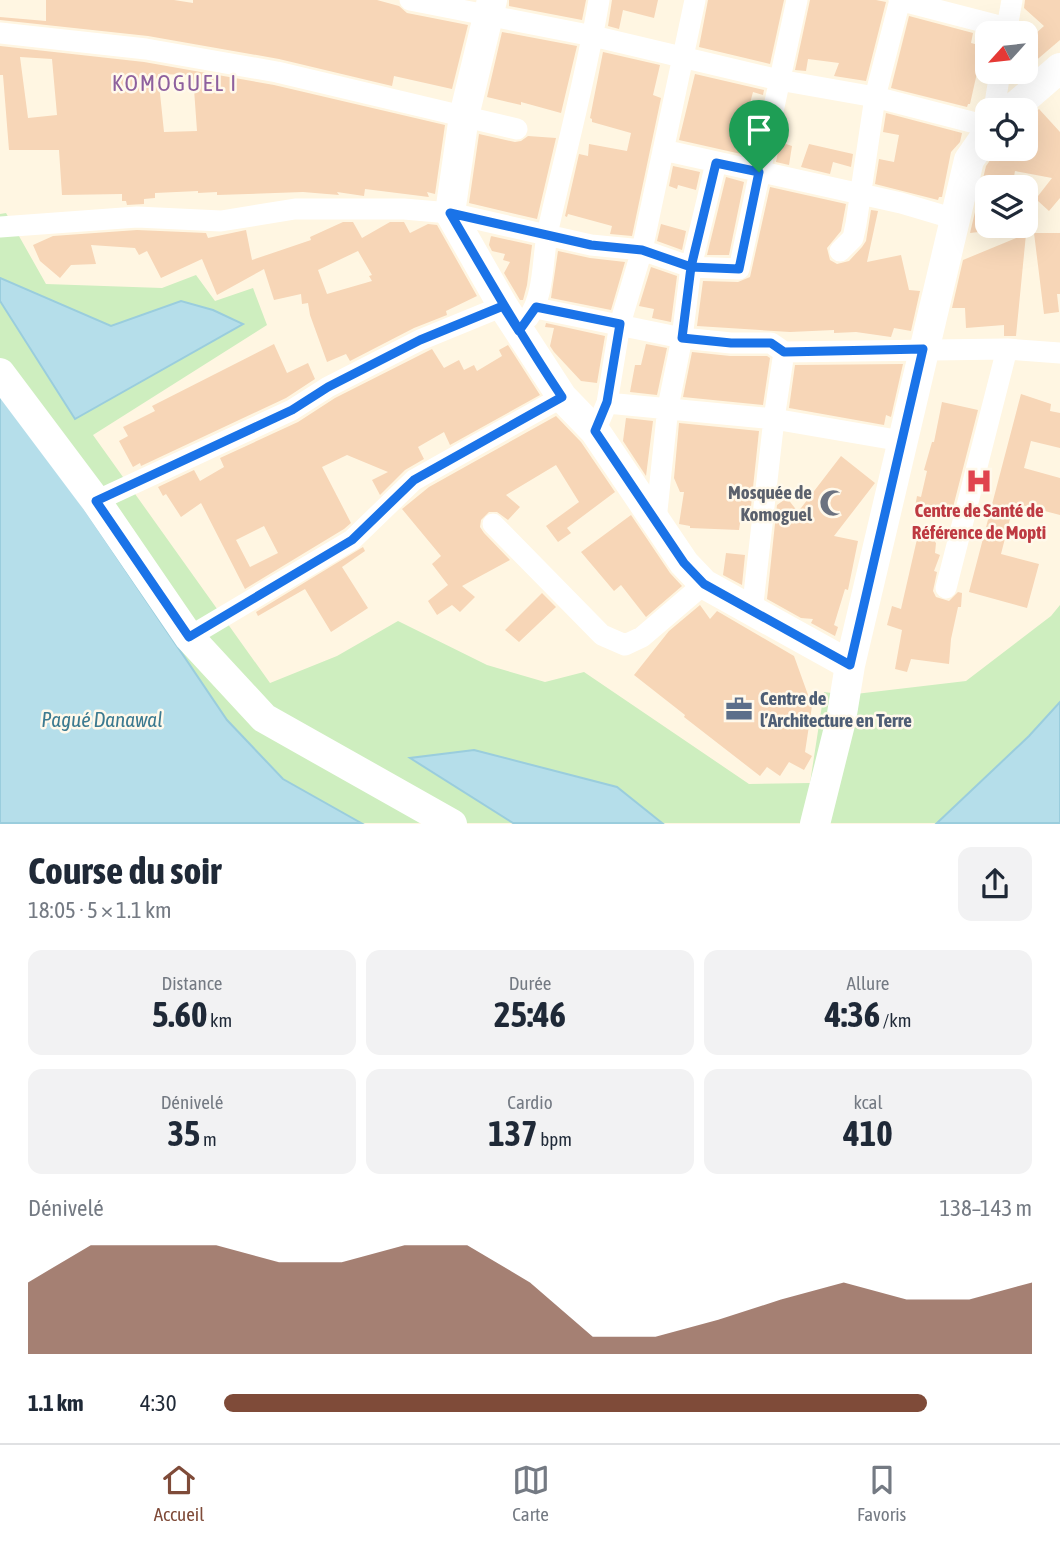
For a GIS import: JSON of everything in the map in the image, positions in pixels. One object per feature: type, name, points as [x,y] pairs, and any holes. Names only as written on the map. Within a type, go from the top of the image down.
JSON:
[{"type":"street","points":[[411,0],[490,8],[681,57],[779,80],[875,97],[975,123]]},
{"type":"street","points":[[600,0],[528,319],[562,397],[595,431],[684,563],[704,584],[850,665]]},
{"type":"street","points":[[595,431],[607,402],[620,324],[642,250],[695,0]]},
{"type":"street","points":[[0,227],[137,218],[221,221],[295,209],[404,209],[450,213],[591,245],[642,250],[691,267],[739,269],[797,0]]},
{"type":"street","points":[[840,251],[853,238],[860,207],[875,97],[899,0],[975,21]]},
{"type":"street","points":[[1008,21],[1012,0]]},
{"type":"street","points":[[490,8],[464,116],[450,213],[503,306],[528,319],[620,324],[682,338],[731,343],[771,343],[784,352],[1059,349]]},
{"type":"street","points":[[0,33],[146,49],[277,72],[517,129]]},
{"type":"street","points":[[1025,98],[1060,68]]},
{"type":"street","points":[[663,150],[860,193],[955,219]]},
{"type":"street","points":[[815,824],[841,720],[850,665],[923,349],[969,160],[975,151]]},
{"type":"street","points":[[656,520],[668,407],[682,338],[691,267],[716,163]]},
{"type":"street","points":[[96,501],[292,410],[328,387],[420,340],[503,306]]},
{"type":"street","points":[[946,588],[1007,349]]},
{"type":"street","points":[[752,612],[784,352]]},
{"type":"street","points":[[0,373],[96,501],[189,637],[264,718],[452,824]]},
{"type":"street","points":[[189,637],[352,540],[414,480],[562,397]]},
{"type":"street","points":[[607,402],[774,419],[902,441]]},
{"type":"street","points":[[493,524],[602,635],[625,645],[642,637],[704,584]]},
{"type":"green space","points":[[6,213],[46,284],[162,288],[196,275],[215,301],[253,288],[267,325],[93,435],[270,683],[337,656],[398,621],[487,665],[545,682],[584,672],[749,784],[810,783],[824,692],[847,695],[966,681],[1051,616],[1060,605],[1060,702],[1029,736],[937,823],[662,823],[617,787],[473,750],[411,759],[513,823],[361,823],[283,779],[227,720],[0,384],[0,301],[75,418],[242,324],[181,301],[111,327],[0,278],[0,214]]},
{"type":"water","points":[[0,278],[111,326],[181,301],[213,310],[243,324],[75,419],[0,301]]},
{"type":"water","name":"Pagué Danawal","points":[[0,384],[227,720],[283,779],[361,823],[0,823]]},
{"type":"water","points":[[1060,702],[1060,823],[937,823],[1029,736]]},
{"type":"water","points":[[474,750],[617,787],[662,823],[513,823],[410,758]]},
{"type":"building","points":[[46,0],[174,0],[193,3],[193,0],[377,0],[399,6],[407,13],[468,25],[452,89],[394,76],[392,86],[279,59],[148,36],[0,20],[0,17],[46,21]]},
{"type":"building","points":[[509,0],[586,0],[582,20],[509,6]]},
{"type":"building","points":[[612,0],[658,0],[654,18],[623,10],[619,29],[608,26]]},
{"type":"building","points":[[708,0],[784,0],[770,64],[699,47]]},
{"type":"building","points":[[810,0],[886,2],[866,81],[834,76],[839,63],[808,59],[806,71],[795,70]]},
{"type":"building","points":[[1025,0],[1060,0],[1060,40],[1038,59],[1038,31],[1044,26],[1024,8]]},
{"type":"building","points":[[909,16],[973,33],[971,43],[975,44],[975,82],[967,107],[891,88]]},
{"type":"building","points":[[502,32],[577,46],[561,113],[521,102],[521,105],[487,97]]},
{"type":"building","points":[[0,46],[144,62],[274,85],[445,125],[435,194],[427,192],[429,197],[365,189],[364,196],[337,192],[339,195],[303,192],[217,195],[217,192],[198,191],[155,193],[155,198],[144,199],[144,204],[127,205],[126,201],[122,201],[122,194],[62,195],[59,150],[9,150],[3,75],[0,75]],"holes":[[[20,57],[52,59],[57,115],[28,118]],[[158,74],[193,75],[197,131],[164,132]]]},
{"type":"building","points":[[603,52],[660,65],[653,95],[661,98],[632,236],[610,234],[612,226],[568,214],[565,216],[579,154],[588,156],[589,144],[627,151],[631,133],[592,122],[590,118]]},
{"type":"building","points":[[695,74],[764,90],[763,95],[753,92],[742,133],[754,136],[750,156],[679,140]]},
{"type":"building","points":[[1038,110],[1060,132],[1060,198],[1049,211],[1038,201],[1038,196],[1052,178],[1015,171],[1014,175],[984,175],[990,161],[1038,161]]},
{"type":"building","points":[[886,113],[962,133],[960,142],[951,152],[942,197],[938,200],[875,184],[879,159],[894,162],[899,135],[883,132]]},
{"type":"building","points":[[479,134],[515,142],[528,136],[556,138],[537,219],[469,203]]},
{"type":"building","points":[[780,142],[792,146],[789,165],[776,162]]},
{"type":"building","points":[[809,144],[853,154],[851,167],[833,162],[830,174],[801,167]]},
{"type":"building","points":[[673,166],[700,172],[696,190],[678,185],[677,189],[669,186]]},
{"type":"building","points":[[726,177],[744,182],[729,255],[707,255]]},
{"type":"building","points":[[770,187],[846,204],[841,231],[827,248],[830,260],[837,264],[849,261],[862,247],[866,241],[871,210],[878,211],[867,262],[901,255],[909,290],[920,291],[911,331],[894,328],[891,337],[856,332],[834,333],[834,330],[790,332],[697,326],[703,281],[738,282],[750,277]]},
{"type":"building","points":[[975,212],[975,232],[970,233]]},
{"type":"building","points":[[343,222],[353,222],[362,238],[390,222],[404,222],[410,233],[428,224],[437,225],[477,296],[446,311],[447,315],[414,328],[350,361],[346,354],[327,362],[308,303],[302,304],[301,294],[274,300],[264,269],[217,295],[202,259],[161,278],[147,251],[139,255],[135,248],[91,245],[96,264],[71,265],[60,278],[40,261],[33,245],[53,236],[137,230],[206,233],[208,238],[246,230],[252,260],[311,240],[310,237]],"holes":[[[358,251],[372,275],[369,276],[372,281],[327,294],[318,270]]]},
{"type":"building","points":[[661,224],[686,231],[682,250],[657,241]]},
{"type":"building","points":[[1038,233],[1060,233],[1060,294],[1057,294],[1059,312],[1044,314],[1035,238],[1038,238]]},
{"type":"building","points":[[482,234],[532,245],[523,300],[520,300],[504,273],[510,262],[503,260],[505,254],[492,251],[489,245],[491,236]]},
{"type":"building","points":[[1016,238],[1026,238],[1016,336],[1004,336],[1004,325],[966,328],[965,308],[952,308],[963,260]]},
{"type":"building","points":[[558,251],[625,262],[611,310],[551,298]]},
{"type":"building","points":[[651,267],[677,276],[671,322],[652,318],[654,309],[639,306]]},
{"type":"building","points":[[546,323],[605,336],[597,383],[581,381],[554,352],[550,346],[554,328],[545,327]]},
{"type":"building","points":[[274,344],[287,373],[308,363],[315,379],[286,398],[141,466],[140,463],[133,467],[119,441],[128,436],[123,427],[155,411],[152,406]]},
{"type":"building","points":[[646,344],[667,348],[657,395],[630,392],[635,365],[641,365]]},
{"type":"building","points":[[508,345],[540,395],[450,445],[444,432],[418,447],[424,459],[405,470],[380,495],[372,480],[388,472],[347,455],[322,467],[351,523],[245,589],[201,503],[181,517],[158,487],[194,470],[200,481],[224,467],[220,458],[298,422],[335,398],[432,349],[444,368],[459,360],[464,370],[474,365],[477,371],[502,356],[499,350]],"holes":[[[264,526],[278,553],[250,567],[236,540]]]},
{"type":"building","points":[[692,352],[770,358],[763,405],[683,397]]},
{"type":"building","points":[[903,364],[891,417],[886,415],[884,425],[789,408],[795,365]]},
{"type":"building","points":[[1021,394],[1051,404],[1050,411],[1060,413],[1060,448],[1031,441],[1024,468],[1060,478],[1060,515],[1014,503],[1001,554],[1039,564],[1027,608],[969,592]]},
{"type":"building","points":[[942,402],[978,410],[950,519],[914,513],[917,496],[921,497],[927,471],[924,470],[934,442]]},
{"type":"building","points":[[556,416],[581,442],[615,492],[567,528],[571,533],[558,542],[546,526],[579,502],[556,465],[506,495],[520,507],[508,520],[497,512],[489,512],[481,520],[480,527],[510,560],[462,586],[475,597],[460,612],[452,605],[437,615],[428,601],[448,585],[432,564],[441,556],[402,509],[429,487]]},
{"type":"building","points":[[626,418],[653,421],[646,476],[623,441]]},
{"type":"building","points":[[679,423],[759,431],[750,516],[741,516],[739,530],[690,528],[679,524],[684,492],[680,492],[674,478]]},
{"type":"building","points":[[841,456],[875,483],[834,536],[858,541],[848,590],[845,589],[834,625],[838,627],[835,636],[811,623],[813,619],[801,618],[767,599],[777,505],[787,498],[798,512]]},
{"type":"building","points":[[631,515],[670,573],[682,586],[646,617],[621,585],[614,591],[581,552]]},
{"type":"building","points":[[920,526],[936,543],[935,553],[940,555],[934,571],[937,572],[933,591],[936,597],[949,601],[958,592],[962,593],[961,607],[958,607],[951,639],[949,664],[911,659],[907,672],[895,669],[902,630],[887,625],[892,606],[901,609]]},
{"type":"building","points":[[363,547],[365,551],[342,567],[368,608],[362,612],[331,632],[305,589],[258,616],[256,612]]},
{"type":"building","points":[[726,553],[745,555],[742,585],[723,575]]},
{"type":"building","points":[[542,593],[556,607],[519,642],[505,630]]},
{"type":"building","points":[[700,605],[710,619],[717,611],[794,656],[812,706],[805,752],[812,756],[804,770],[789,762],[780,776],[767,767],[760,776],[634,675],[669,631]]},
{"type":"place","name":"Centre de Santé de Référence de Mopti","points":[[979,481]]},
{"type":"place","name":"Mosquée de Komoguel","points":[[833,503]]},
{"type":"place","name":"Centre de l’Architecture en Terre","points":[[739,709]]},
{"type":"district","name":"KOMOGUEL I","points":[[175,83]]},
{"type":"route","points":[[759,172],[716,163],[691,267],[682,338],[731,343],[771,343],[784,352],[923,349],[850,665],[704,584],[684,563],[595,431],[607,402],[620,324],[536,307],[519,331],[503,306],[420,340],[328,387],[292,410],[96,501],[189,637],[352,540],[414,480],[562,397],[519,331],[503,306],[450,213],[591,245],[642,250],[691,267],[739,269],[759,172]]}]
